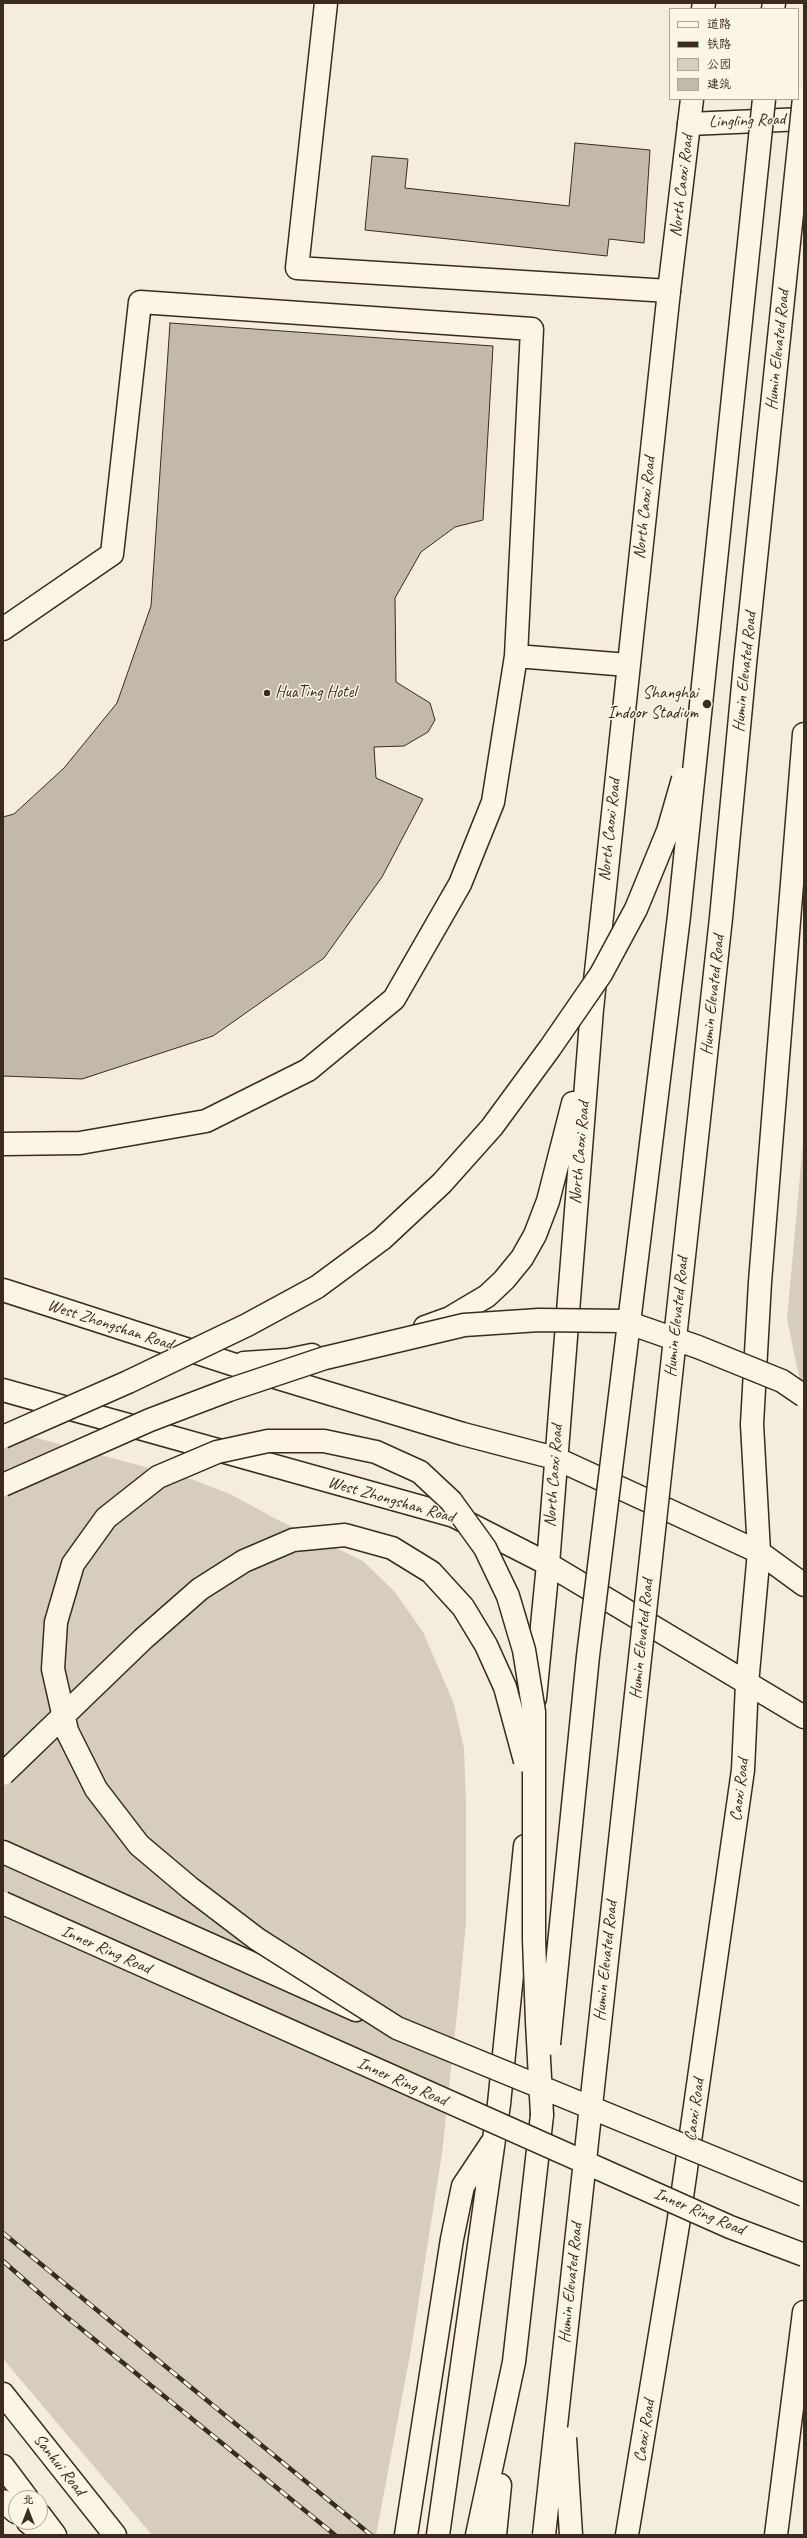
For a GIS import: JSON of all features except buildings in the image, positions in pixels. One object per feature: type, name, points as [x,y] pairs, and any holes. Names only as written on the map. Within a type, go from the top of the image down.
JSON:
[{"type":"main road","points":[[326,3],[297,268],[669,291]]},
{"type":"main road","name":"Humin Elevated Road","points":[[544,2535],[721,918],[745,664],[804,98]]},
{"type":"main road","name":"North Caoxi Road","points":[[548,1564],[555,1458],[592,1009],[669,291],[692,100]]},
{"type":"main road","points":[[495,2535],[542,2115],[588,1656],[679,916],[764,100]]},
{"type":"main road","name":"Lingling Road","points":[[689,124],[804,119]]},
{"type":"main road","points":[[3,629],[112,554],[140,302],[532,329],[516,656],[493,802],[460,884],[394,999],[308,1070],[206,1122],[80,1143],[3,1144]]},
{"type":"main road","points":[[516,656],[628,665]]},
{"type":"main road","points":[[3,1437],[128,1382],[247,1325],[317,1287],[382,1239],[442,1183],[492,1126],[550,1048],[601,974],[636,909],[668,831],[700,720]]},
{"type":"main road","points":[[747,1684],[759,1552],[752,1424],[760,1274],[804,734]]},
{"type":"main road","points":[[232,1364],[288,1360],[397,1337],[450,1318],[487,1296],[504,1280],[522,1258],[535,1235],[548,1201],[571,1114],[592,1009]]},
{"type":"main road","name":"West Zhongshan Road","points":[[3,1290],[232,1364],[462,1434],[555,1458],[759,1552],[804,1585]]},
{"type":"main road","points":[[3,1485],[150,1420],[229,1390],[325,1358],[464,1325],[539,1320],[623,1321],[698,1347],[782,1381],[804,1396]]},
{"type":"main road","name":"West Zhongshan Road","points":[[3,1390],[454,1516],[548,1564],[747,1684],[804,1716]]},
{"type":"main road","points":[[397,2028],[257,1939],[190,1888],[139,1845],[96,1789],[67,1731],[52,1669],[56,1622],[73,1564],[106,1518],[158,1477],[217,1452],[268,1441],[324,1441],[376,1452],[420,1472],[451,1501],[485,1548],[508,1596],[524,1650],[534,1712],[534,1939],[542,2115]]},
{"type":"main road","points":[[3,1774],[143,1639],[200,1590],[244,1561],[293,1540],[345,1535],[392,1548],[430,1572],[463,1606],[486,1645],[505,1687],[525,1762],[533,1827]]},
{"type":"main road","points":[[438,2535],[493,2140],[522,1896],[536,1689],[548,1564]]},
{"type":"main road","name":"Caoxi Road","points":[[627,2535],[680,2217],[741,1786],[747,1684]]},
{"type":"main road","points":[[3,1852],[397,2028],[804,2195]]},
{"type":"main road","name":"Inner Ring Road","points":[[3,1904],[702,2214],[798,2253]]},
{"type":"main road","points":[[406,2535],[452,2238],[463,2186],[493,2140]]},
{"type":"main road","points":[[776,2535],[804,2312]]},
{"type":"main road","points":[[477,2535],[514,2362]]},
{"type":"main road","points":[[561,2379],[571,2535]]},
{"type":"main road","name":"Sanhui Road","points":[[3,2394],[115,2535]]},
{"type":"main road","points":[[3,2466],[21,2490]]},
{"type":"main road","points":[[48,2526],[55,2535]]},
{"type":"green space","points":[[804,1131],[804,1401],[787,1319]]},
{"type":"green space","points":[[3,1429],[194,1480],[232,1495],[274,1518],[363,1561],[394,1591],[423,1632],[454,1704],[464,1748],[466,1805],[466,1922],[461,1977],[442,2153],[412,2344],[376,2535],[152,2535],[3,2359]]},
{"type":"railway","points":[[3,2233],[371,2535]]},
{"type":"railway","points":[[3,2261],[63,2314],[335,2535]]},
{"type":"place","name":"HuaTing Hotel","points":[[267,693]]},
{"type":"place","name":"Shanghai Indoor Stadium","points":[[707,704]]}]
